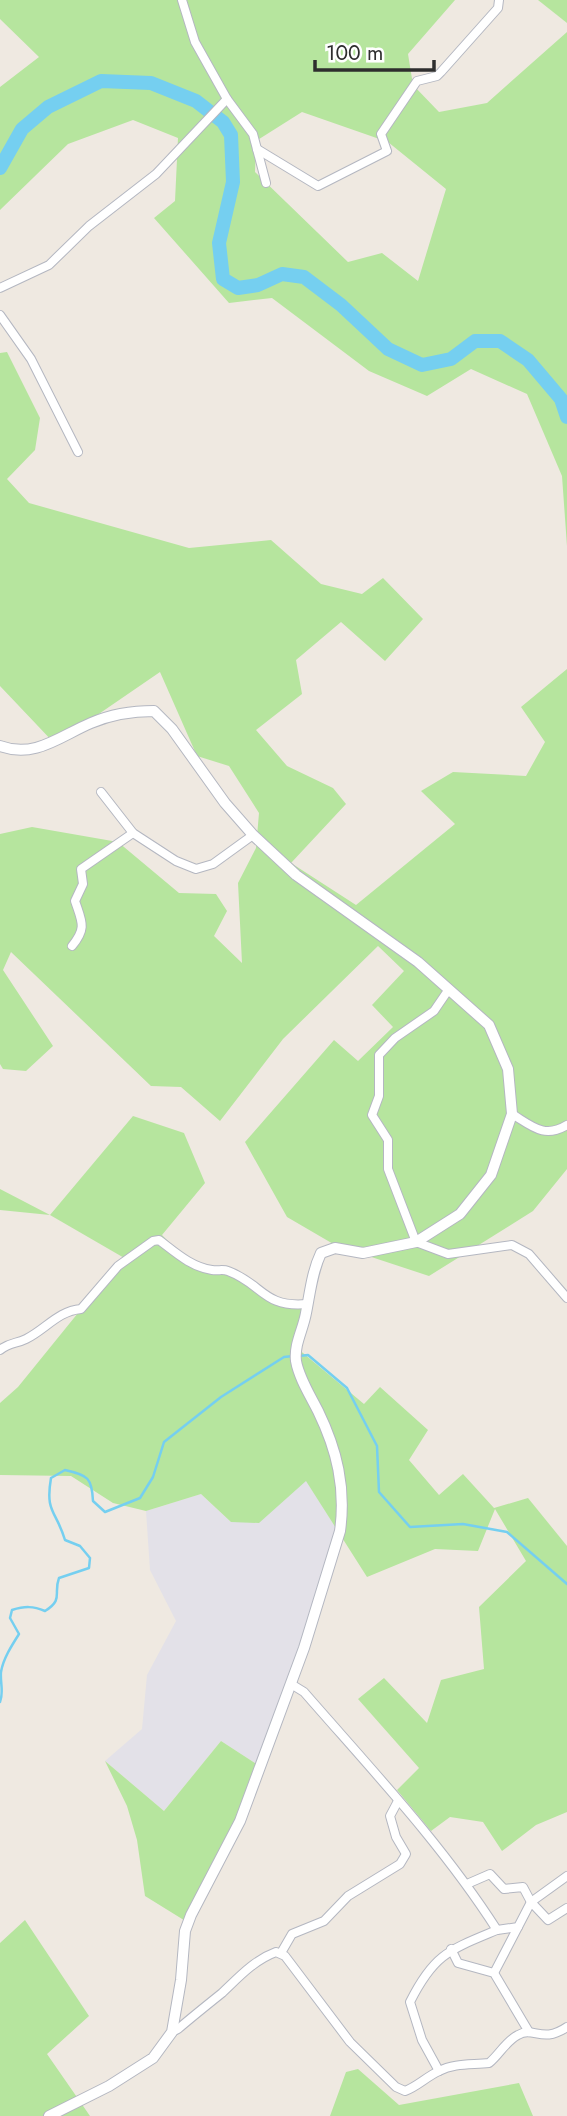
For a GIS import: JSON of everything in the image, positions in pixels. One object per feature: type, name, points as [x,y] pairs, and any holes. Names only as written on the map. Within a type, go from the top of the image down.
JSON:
[{"type":"street","points":[[182,0],[195,41],[227,99],[249,126],[266,183]]},
{"type":"street","points":[[257,149],[318,186],[387,151],[381,134],[417,81],[442,72],[498,8],[499,0]]},
{"type":"street","points":[[0,288],[49,265],[89,226],[156,174],[227,99]]},
{"type":"street","points":[[0,315],[31,359],[78,453]]},
{"type":"street","points":[[0,746],[13,750],[45,747],[91,723],[128,711],[154,711],[172,729],[225,803],[253,835],[296,875],[418,962],[489,1025],[508,1069],[512,1114],[491,1175],[460,1214],[416,1242],[363,1253],[335,1248],[321,1253],[295,1355],[334,1448],[340,1472],[343,1504],[340,1531],[291,1685],[240,1821],[191,1915],[183,1947],[181,1980],[172,2032],[153,2058],[132,2073],[49,2116]]},
{"type":"street","points":[[101,792],[133,832],[176,861],[195,869],[213,864],[253,835]]},
{"type":"street","points":[[72,946],[82,934],[83,927],[75,901],[83,884],[81,869],[133,832]]},
{"type":"street","points":[[449,989],[434,1011],[395,1038],[379,1055],[379,1096],[372,1115],[388,1140],[388,1169],[416,1242],[448,1254],[512,1245],[529,1254],[566,1295]]},
{"type":"street","points":[[512,1114],[540,1131],[557,1131],[567,1125]]},
{"type":"street","points":[[0,1350],[9,1343],[25,1340],[67,1310],[81,1309],[118,1266],[153,1241],[159,1240],[192,1264],[212,1270],[225,1269],[276,1302],[288,1306],[307,1304]]},
{"type":"street","points":[[291,1685],[304,1692],[398,1801],[467,1884],[497,1930]]},
{"type":"street","points":[[281,1953],[292,1934],[324,1921],[348,1896],[400,1864],[407,1854],[396,1837],[390,1816],[398,1801]]},
{"type":"street","points":[[467,1884],[490,1874],[504,1889],[523,1887],[531,1902],[548,1920],[567,1909]]},
{"type":"street","points":[[495,1973],[531,1902],[567,1876]]},
{"type":"street","points":[[439,2071],[422,2040],[410,2003],[424,1974],[451,1949],[497,1930],[518,1927]]},
{"type":"street","points":[[451,1949],[458,1963],[495,1973],[529,2032]]},
{"type":"street","points":[[172,2032],[267,1955],[281,1953]]},
{"type":"street","points":[[281,1953],[350,2042],[396,2087],[405,2091],[416,2087],[439,2071],[461,2065],[489,2063],[516,2036],[529,2032],[551,2036],[567,2027]]},
{"type":"shaded area","points":[[306,1480],[342,1538],[258,1765],[221,1741],[164,1811],[105,1761],[142,1729],[147,1675],[176,1621],[150,1570],[146,1511],[201,1494],[231,1522]]},
{"type":"green space","points":[[0,0],[455,0],[408,54],[413,85],[439,112],[487,103],[567,32],[567,546],[562,476],[527,394],[471,369],[427,396],[369,371],[272,298],[229,303],[154,218],[175,201],[178,138],[133,120],[68,144],[0,210],[0,87],[39,57],[0,19]],"holes":[[[302,112],[388,142],[446,189],[418,281],[382,253],[348,262],[255,172],[256,141]]]},
{"type":"green space","points":[[538,0],[567,0],[567,23]]},
{"type":"green space","points":[[7,352],[40,418],[35,450],[7,479],[29,503],[189,548],[271,540],[321,584],[362,594],[383,578],[423,619],[385,661],[341,622],[296,660],[302,694],[256,730],[287,766],[333,788],[346,804],[291,863],[356,905],[455,824],[421,791],[453,772],[526,776],[545,742],[521,707],[567,669],[567,1169],[533,1211],[429,1276],[335,1245],[287,1217],[245,1142],[334,1040],[358,1061],[393,1027],[372,1005],[404,971],[378,946],[283,1039],[220,1121],[181,1087],[151,1086],[11,952],[3,970],[53,1046],[26,1071],[3,1069],[0,1064],[0,834],[32,827],[118,842],[179,893],[216,894],[227,911],[214,936],[242,963],[238,883],[256,848],[259,813],[229,766],[197,756],[160,672],[55,744],[0,686],[0,353]]},
{"type":"green space","points":[[133,1116],[184,1133],[205,1183],[162,1235],[192,1266],[232,1270],[281,1302],[307,1302],[297,1348],[364,1404],[380,1387],[428,1430],[409,1460],[439,1495],[463,1474],[494,1508],[528,1498],[567,1546],[567,1812],[536,1825],[502,1851],[483,1822],[450,1817],[431,1831],[397,1790],[419,1768],[358,1699],[384,1678],[427,1723],[441,1680],[484,1669],[479,1607],[526,1561],[495,1509],[478,1551],[435,1549],[367,1577],[306,1481],[259,1523],[231,1522],[201,1494],[146,1511],[113,1503],[71,1476],[0,1475],[0,1403],[18,1387],[126,1259],[50,1215]]},
{"type":"green space","points":[[0,1189],[50,1215],[0,1210]]},
{"type":"green space","points":[[221,1741],[258,1765],[230,1847],[187,1922],[145,1896],[137,1840],[127,1806],[105,1761],[164,1811]]},
{"type":"green space","points":[[25,1920],[89,2016],[47,2054],[90,2116],[0,2116],[0,1943]]},
{"type":"green space","points":[[358,2069],[399,2105],[519,2083],[533,2116],[330,2116],[346,2072]]},
{"type":"waterway","points":[[0,168],[22,129],[48,107],[101,81],[151,83],[196,101],[223,122],[231,135],[233,182],[219,243],[223,279],[238,288],[258,285],[282,274],[304,277],[341,305],[388,349],[422,365],[451,359],[475,341],[500,341],[528,360],[561,399],[567,417]]},
{"type":"waterway","points":[[299,1356],[308,1355],[347,1388],[377,1446],[379,1492],[410,1527],[463,1524],[507,1532],[567,1584]]},
{"type":"waterway","points":[[0,1702],[2,1667],[19,1634],[10,1618],[12,1610],[29,1607],[45,1611],[56,1600],[59,1578],[89,1568],[90,1558],[80,1546],[65,1540],[52,1511],[49,1498],[51,1478],[65,1470],[84,1476],[90,1482],[93,1501],[105,1512],[140,1498],[153,1477],[164,1442],[221,1397],[284,1357],[293,1356]]}]
